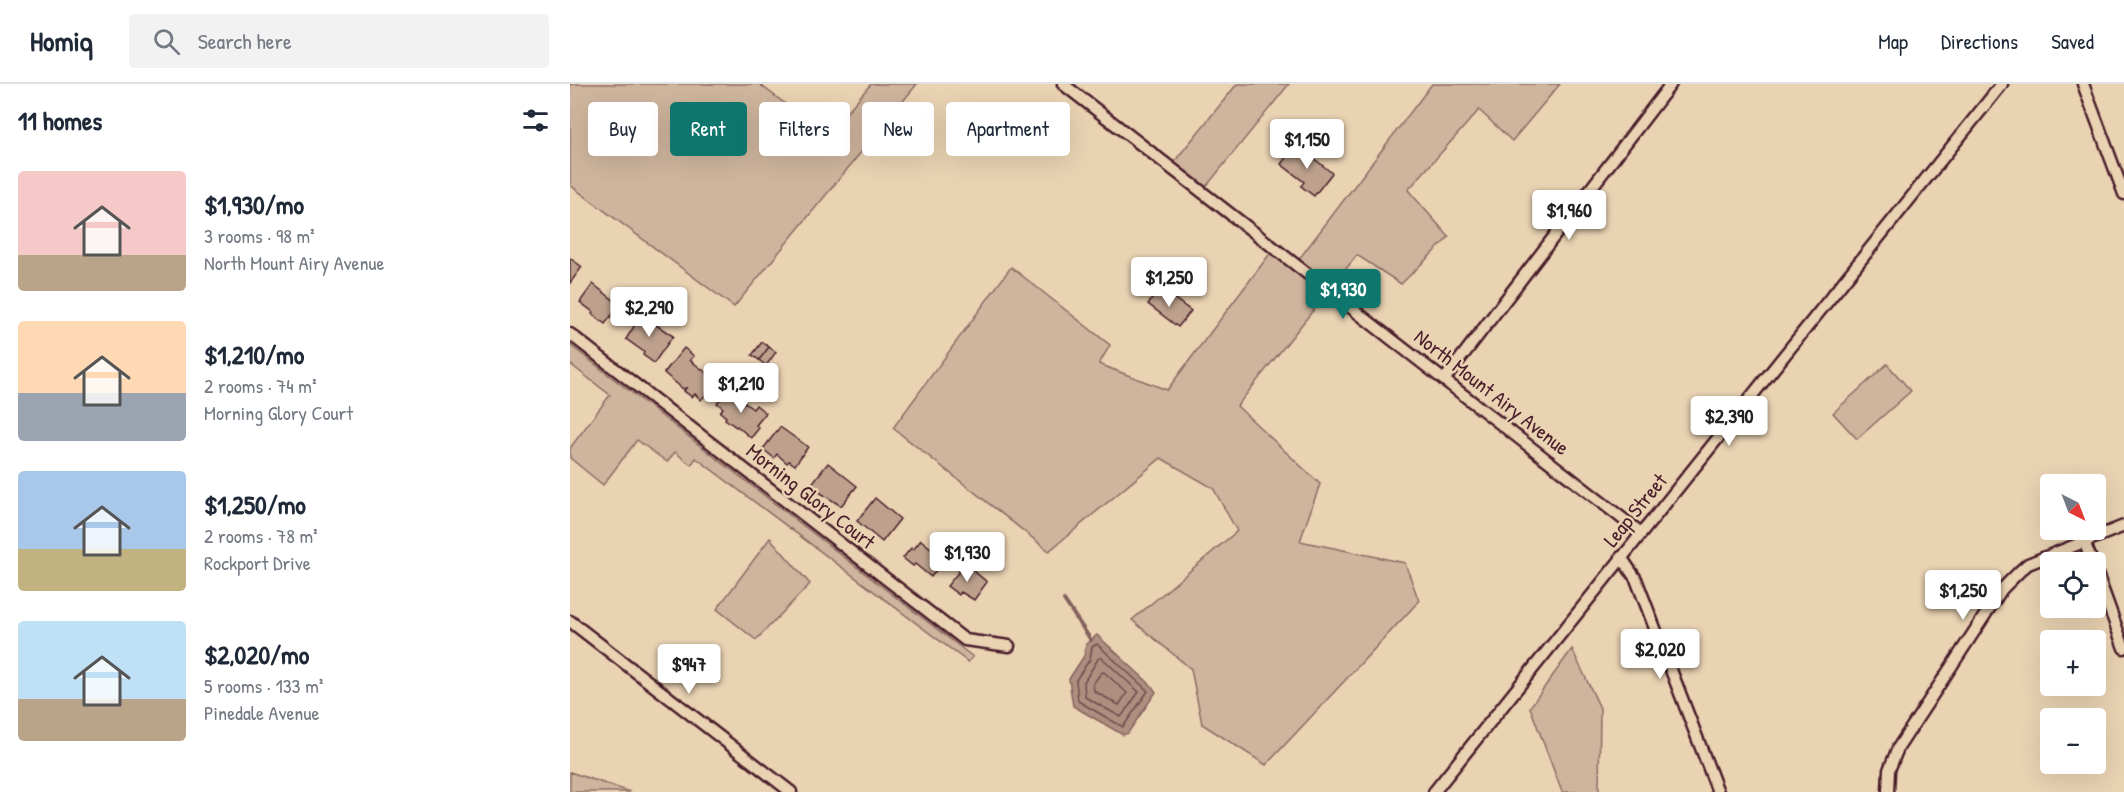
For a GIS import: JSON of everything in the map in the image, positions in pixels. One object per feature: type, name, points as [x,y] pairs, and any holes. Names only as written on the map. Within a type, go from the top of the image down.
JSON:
[{"type":"street","name":"North Mount Airy Avenue","points":[[1063,84],[1641,533]]},
{"type":"street","points":[[1444,380],[1671,84]]},
{"type":"street","name":"Leap Street","points":[[1434,792],[2002,84]]},
{"type":"street","points":[[2083,84],[2124,194]]},
{"type":"street","name":"Morning Glory Court","points":[[570,334],[965,640],[1009,646]]},
{"type":"street","points":[[1888,792],[1889,770],[1898,748],[2002,589],[2028,564],[2124,526]]},
{"type":"street","points":[[2084,541],[2088,552]]},
{"type":"street","points":[[1621,558],[1636,579],[1719,792]]},
{"type":"street","points":[[2106,599],[2124,648]]},
{"type":"street","points":[[570,621],[791,792]]},
{"type":"shaded area","points":[[570,84],[759,84],[783,102],[759,102],[759,156],[850,156],[850,108],[871,84],[917,84],[902,102],[862,102],[862,151],[734,307],[570,185]]},
{"type":"shaded area","points":[[1237,84],[1289,84],[1201,193],[1170,167]]},
{"type":"shaded area","points":[[1432,84],[1560,84],[1512,141],[1479,110],[1408,190],[1449,237],[1401,284],[1357,255],[1237,406],[1320,484],[1300,541],[1405,563],[1419,601],[1266,765],[1202,724],[1191,669],[1132,620],[1237,531],[1213,488],[1161,458],[1049,551],[893,428],[1011,267],[1110,345],[1099,364],[1167,390],[1275,247],[1296,263]]},
{"type":"shaded area","points":[[570,345],[973,657],[968,662],[696,458],[691,465],[675,452],[667,462],[637,440],[603,485],[570,458],[570,448],[610,395],[570,364]]},
{"type":"shaded area","points":[[1887,364],[1911,391],[1857,439],[1833,413]]},
{"type":"shaded area","points":[[770,538],[810,584],[756,640],[717,609]]},
{"type":"shaded area","points":[[1572,649],[1600,708],[1599,792],[1562,792],[1530,707]]},
{"type":"shaded area","points":[[570,772],[630,792],[570,792]]},
{"type":"water","points":[[1097,635],[1156,692],[1128,733],[1123,735],[1073,706],[1069,679],[1084,656],[1086,644]]},
{"type":"building","points":[[1296,144],[1332,173],[1314,196],[1301,186],[1304,182],[1281,164]]},
{"type":"building","points":[[570,258],[582,267],[570,283]]},
{"type":"building","points":[[593,284],[620,305],[605,324],[580,302]]},
{"type":"building","points":[[1160,288],[1191,311],[1178,327],[1148,304]]},
{"type":"building","points":[[641,315],[673,336],[654,363],[643,355],[644,352],[626,339]]},
{"type":"building","points":[[762,342],[769,347],[759,360],[752,355]]},
{"type":"building","points":[[769,347],[776,352],[766,366],[759,360]]},
{"type":"building","points":[[684,348],[694,356],[690,360],[717,381],[701,400],[695,394],[692,397],[684,391],[686,388],[683,389],[664,373]]},
{"type":"building","points":[[726,392],[753,409],[756,405],[766,413],[756,425],[759,428],[751,438],[725,419],[726,417],[720,412],[723,408],[717,403]]},
{"type":"building","points":[[780,427],[808,447],[795,465],[789,461],[787,463],[777,454],[774,458],[763,449]]},
{"type":"building","points":[[828,463],[857,486],[841,506],[810,486]]},
{"type":"building","points":[[875,498],[900,519],[882,542],[857,521]]},
{"type":"building","points":[[921,540],[932,549],[940,550],[939,555],[945,559],[931,577],[903,558]]},
{"type":"building","points":[[965,564],[987,582],[974,600],[961,592],[959,595],[947,586]]},
{"type":"waterway","points":[[1064,600],[1091,640]]}]
